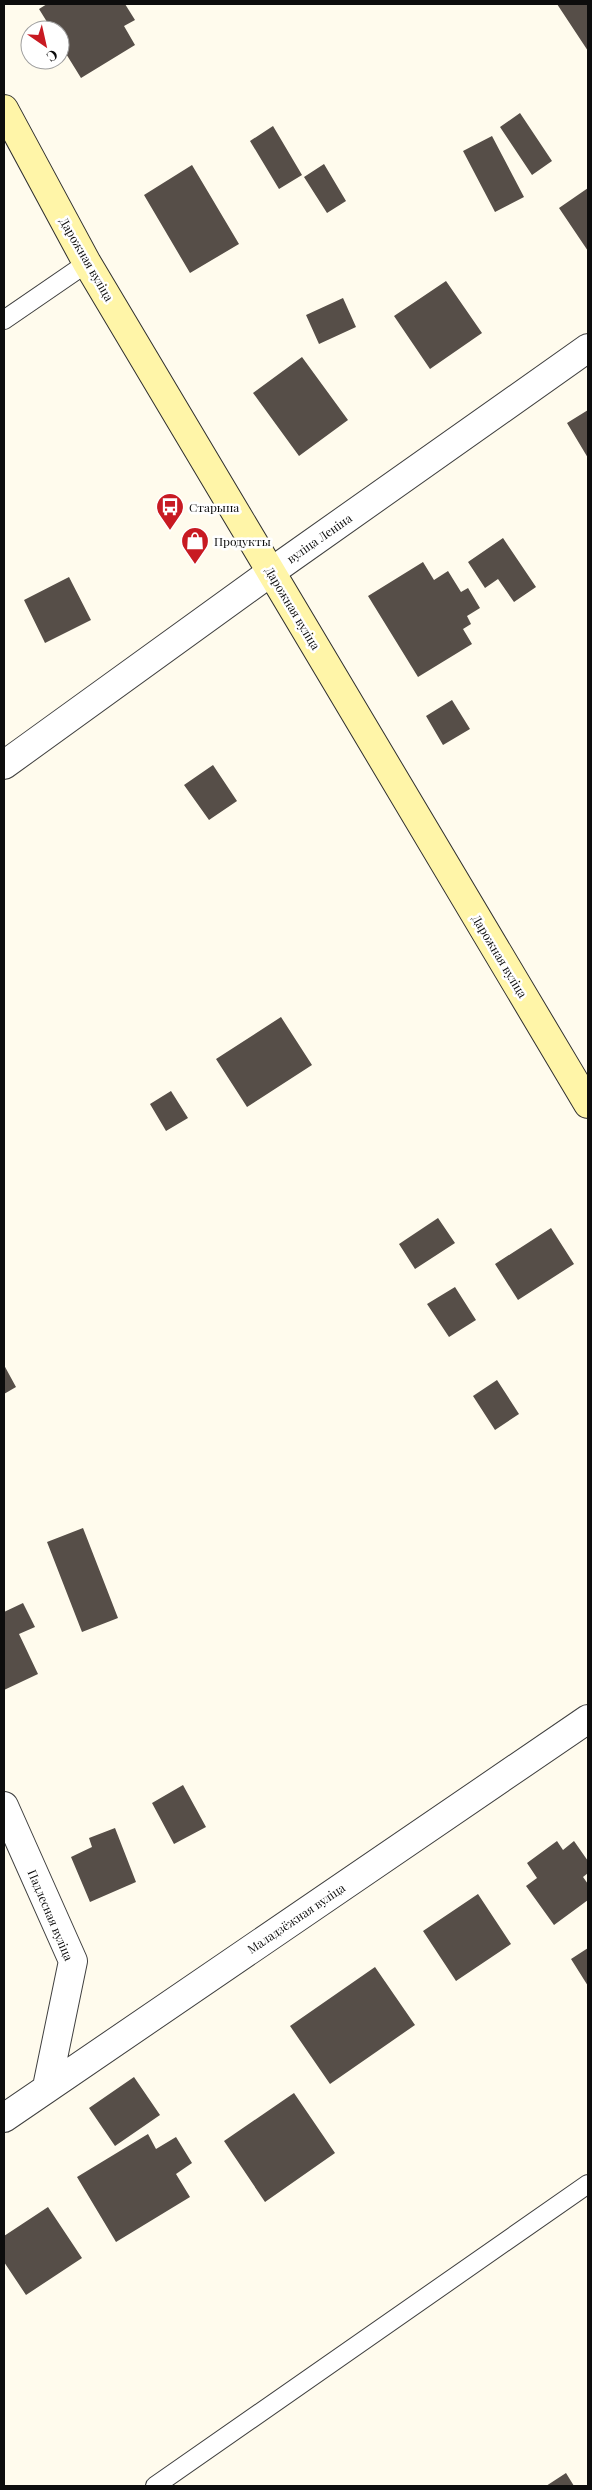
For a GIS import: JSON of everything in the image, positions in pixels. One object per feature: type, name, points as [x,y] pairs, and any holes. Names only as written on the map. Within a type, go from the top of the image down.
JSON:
[{"type":"main road","name":"Дарожная вуліца","points":[[4,109],[87,263],[588,1104]]},
{"type":"street","name":"вуліца Леніна","points":[[4,765],[271,572],[588,348]]},
{"type":"street","name":"Маладзёжная вуліца","points":[[4,2118],[588,1719]]},
{"type":"street","name":"Падлесная вуліца","points":[[4,1806],[73,1961],[47,2087]]},
{"type":"lane","points":[[4,320],[87,263]]},
{"type":"lane","points":[[155,2486],[588,2184]]},
{"type":"building","points":[[47,4],[125,4],[135,20],[124,26],[135,45],[81,78],[70,60],[70,20],[46,20],[39,9]]},
{"type":"building","points":[[557,4],[588,4],[588,51]]},
{"type":"building","points":[[520,113],[552,161],[532,175],[500,127]]},
{"type":"building","points":[[273,126],[302,175],[279,189],[250,141]]},
{"type":"building","points":[[492,136],[524,197],[495,212],[463,151]]},
{"type":"building","points":[[324,164],[346,201],[327,213],[304,177]]},
{"type":"building","points":[[192,165],[239,244],[190,273],[144,195]]},
{"type":"building","points":[[588,188],[588,251],[559,208]]},
{"type":"building","points":[[446,281],[482,333],[430,369],[394,316]]},
{"type":"building","points":[[343,298],[356,327],[319,344],[306,315]]},
{"type":"building","points":[[302,357],[348,420],[299,456],[253,393]]},
{"type":"building","points":[[588,410],[588,458],[567,423]]},
{"type":"building","points":[[503,538],[536,587],[514,602],[498,579],[485,588],[468,562]]},
{"type":"building","points":[[423,562],[434,580],[448,571],[461,592],[468,588],[480,608],[467,616],[471,624],[463,629],[472,644],[418,677],[368,596]]},
{"type":"building","points":[[69,577],[91,620],[45,643],[24,600]]},
{"type":"building","points":[[452,700],[470,729],[443,745],[426,716]]},
{"type":"building","points":[[213,765],[237,801],[209,820],[184,785]]},
{"type":"building","points":[[281,1017],[312,1065],[247,1107],[216,1059]]},
{"type":"building","points":[[171,1091],[188,1118],[166,1131],[150,1104]]},
{"type":"building","points":[[438,1218],[455,1243],[415,1269],[399,1244]]},
{"type":"building","points":[[551,1228],[574,1264],[518,1300],[495,1264]]},
{"type":"building","points":[[455,1287],[476,1320],[449,1337],[427,1304]]},
{"type":"building","points":[[4,1365],[16,1387],[4,1394]]},
{"type":"building","points":[[497,1380],[519,1414],[495,1430],[473,1396]]},
{"type":"building","points":[[83,1528],[118,1618],[82,1632],[47,1542]]},
{"type":"building","points":[[23,1603],[35,1627],[19,1634],[38,1674],[4,1690],[4,1612]]},
{"type":"building","points":[[183,1785],[206,1827],[174,1844],[152,1803]]},
{"type":"building","points":[[115,1828],[136,1882],[90,1902],[71,1857],[92,1847],[89,1838]]},
{"type":"building","points":[[557,1841],[563,1850],[574,1841],[588,1861],[588,1873],[583,1877],[588,1884],[588,1900],[554,1925],[526,1886],[537,1878],[527,1863]]},
{"type":"building","points":[[478,1894],[511,1944],[456,1981],[423,1931]]},
{"type":"building","points":[[588,1948],[588,1986],[571,1959]]},
{"type":"building","points":[[375,1967],[415,2025],[330,2084],[290,2026]]},
{"type":"building","points":[[134,2077],[160,2115],[115,2146],[89,2108]]},
{"type":"building","points":[[294,2093],[335,2153],[265,2202],[224,2141]]},
{"type":"building","points":[[148,2134],[156,2149],[176,2137],[192,2163],[176,2174],[190,2197],[116,2242],[77,2177]]},
{"type":"building","points":[[48,2207],[82,2258],[26,2295],[4,2262],[4,2236]]},
{"type":"building","points":[[566,2473],[574,2486],[546,2486]]},
{"type":"place","name":"Старына","points":[[170,531]]},
{"type":"place","name":"Продукты","points":[[195,565]]}]
